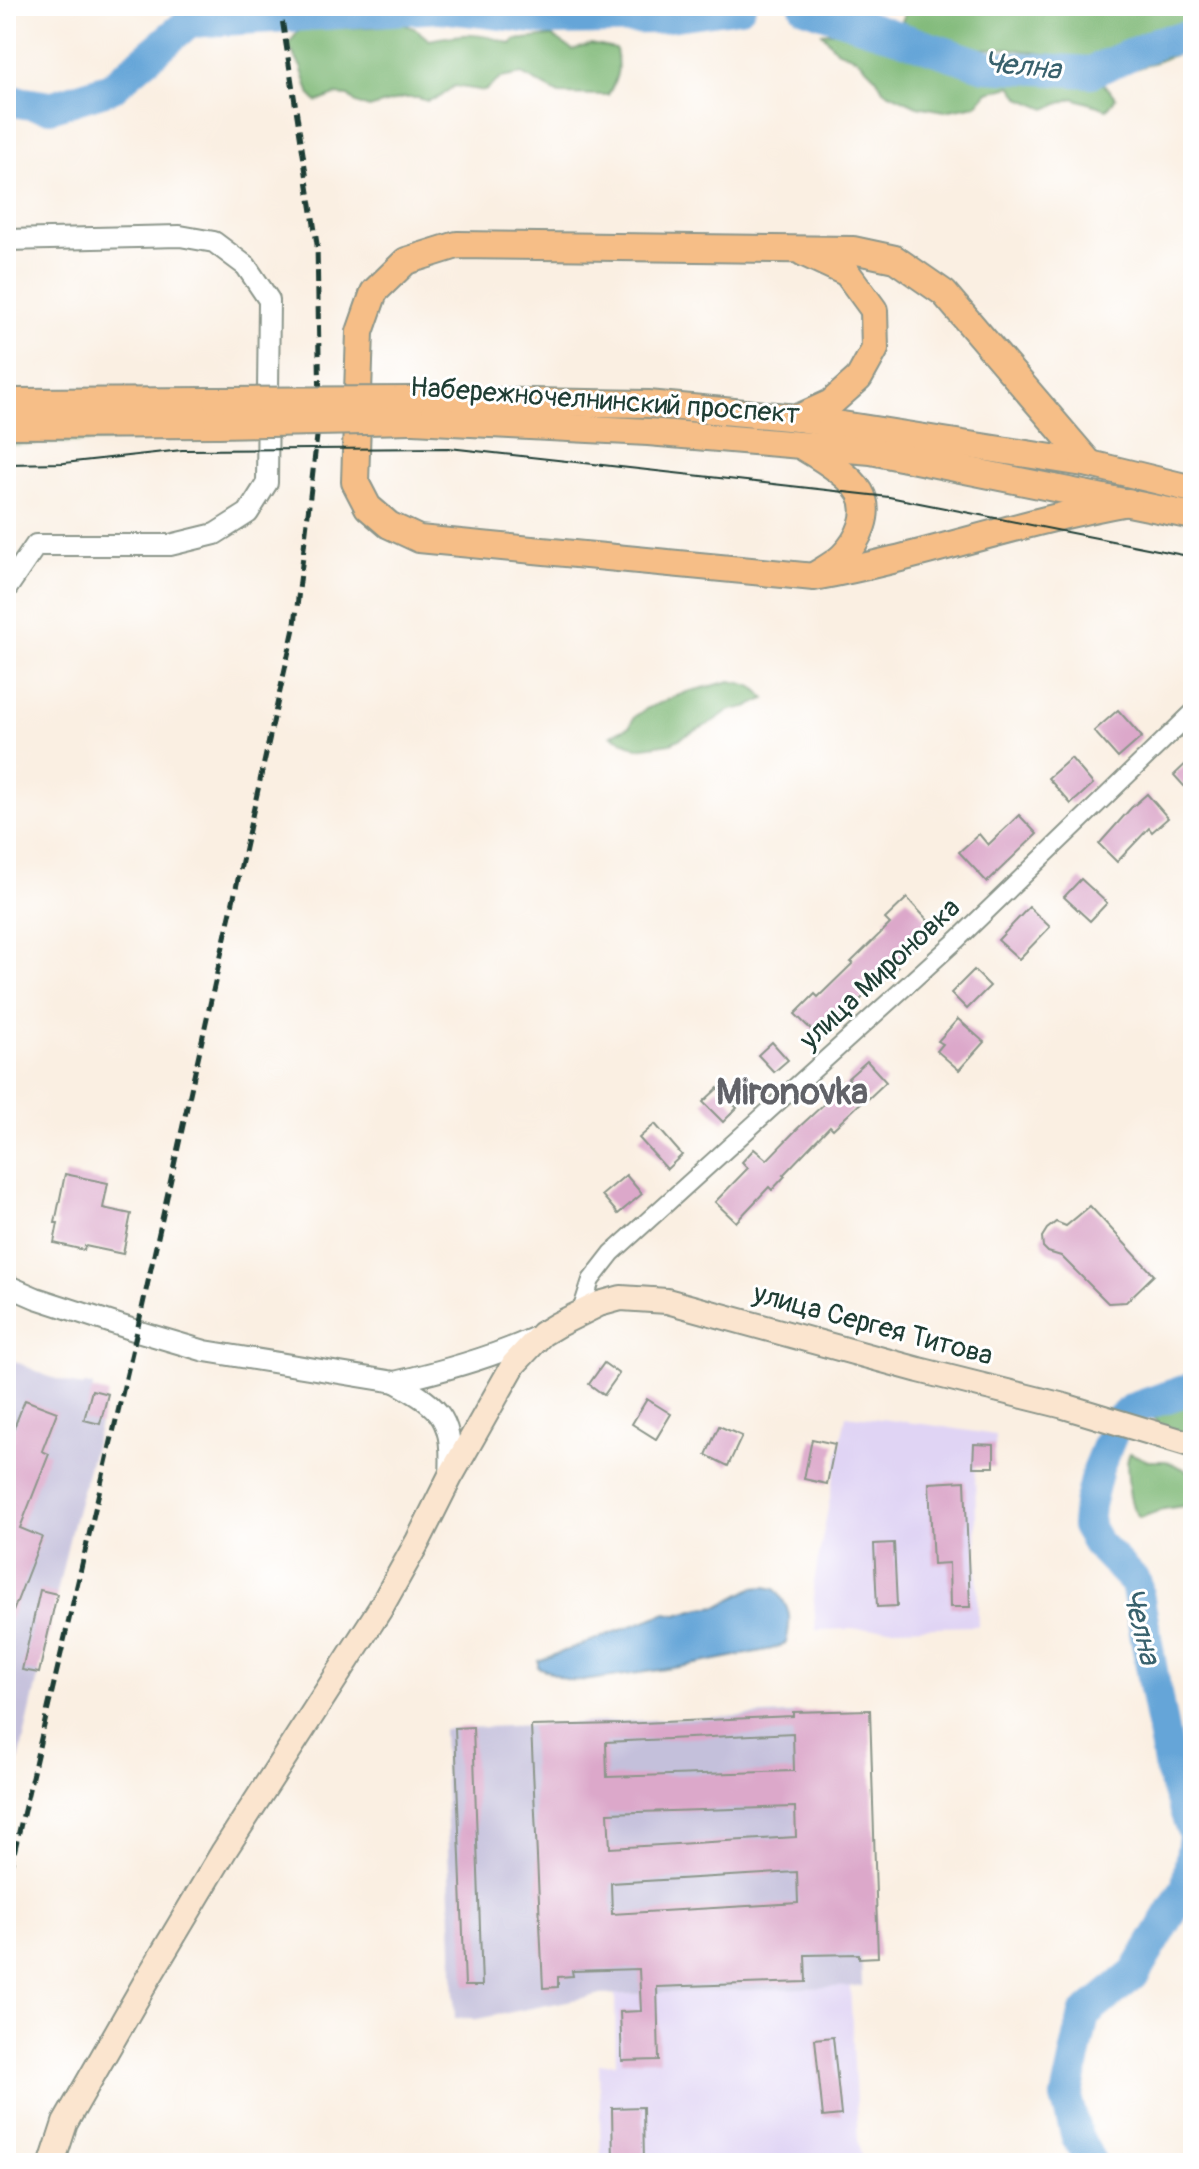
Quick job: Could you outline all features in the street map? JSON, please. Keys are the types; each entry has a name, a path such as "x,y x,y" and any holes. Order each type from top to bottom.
{"main road":[{"path":"1090,464 944,293 895,259 853,250 457,245 406,261 374,292 360,332 355,482 368,507 389,525 419,539 814,577 861,568 1078,511 1128,502"},
{"path":"797,250 847,273 874,310 875,349 859,378 831,403 798,418"},
{"name":"Набережночелнинский проспект","path":"6,402 217,412"},
{"name":"Набережночелнинский проспект","path":"6,425 217,412 648,404 798,418 1090,464 1193,489"},
{"name":"Набережночелнинский проспект","path":"412,410 871,451 1193,516"},
{"path":"802,445 836,467 860,492 865,517 857,537 843,556 814,577"},
{"name":"улица Сергея Титова","path":"52,2163 65,2123 147,1980 224,1851 380,1609 514,1364 542,1334 599,1304 621,1298 667,1301 1064,1406 1193,1445"}],"street":[{"path":"6,240 180,236 214,242 246,266 269,300 267,483 248,513 215,534 170,545 36,545 6,589"},
{"name":"улица Мироновка","path":"580,1314 591,1280 612,1253 958,939 1193,712"},
{"path":"6,1285 36,1298 205,1351 395,1382 437,1410 450,1436 450,1477"},
{"path":"395,1382 485,1358 542,1334"}],"shaded area":[{"path":"6,1357 47,1376 83,1387 84,1384 93,1386 93,1390 108,1394 71,1531 6,1818"},
{"path":"846,1415 995,1435 994,1467 975,1467 978,1626 816,1630 813,1587"},
{"path":"854,1711 862,1986 597,1995 472,2020 455,2019 443,1729"},
{"path":"850,1986 858,2142 863,2163 601,2163 599,2064 616,2063 615,1994"}],"green space":[{"path":"915,6 1193,6 1193,48 1139,68 1115,72 1072,58 1006,48 975,49 918,31 902,22 905,12"},
{"path":"401,23 416,29 429,40 470,35 511,44 515,40 552,36 573,50 591,44 616,49 616,77 608,95 559,94 522,74 501,78 485,91 454,86 440,97 427,101 403,98 369,108 348,96 335,95 317,102 310,95 301,67 288,45 300,29"},
{"path":"847,30 912,57 927,56 972,68 1010,74 1026,61 1044,63 1049,79 1100,80 1116,98 1107,109 1073,98 1046,109 1020,98 1011,86 988,92 976,105 945,111 917,106 883,90 876,77 857,58 836,50 822,33"},
{"path":"216,431 119,440 6,445 6,436"},
{"path":"731,681 754,688 765,699 728,711 671,743 637,748 611,735 630,726 634,717 648,708 687,692"},
{"path":"1193,1402 1193,1433 1161,1431 1153,1417"},
{"path":"1130,1453 1148,1461 1166,1461 1193,1473 1193,1506 1164,1509 1139,1518 1130,1495 1127,1466"}],"water":[{"path":"752,1588 775,1589 789,1614 786,1643 772,1649 583,1681 568,1680 538,1667 538,1661 666,1613 677,1615 719,1606"}],"building":[{"path":"1118,710 1142,737 1118,758 1094,731"},
{"path":"1193,757 1193,796 1174,775"},
{"path":"1071,758 1093,784 1071,804 1048,778"},
{"path":"1147,794 1168,818 1152,832 1149,828 1117,862 1099,844"},
{"path":"1019,815 1037,834 987,882 959,852 979,834 988,845"},
{"path":"1081,879 1107,903 1090,921 1064,897"},
{"path":"907,898 934,927 895,964 898,967 876,988 874,986 821,1039 795,1014 815,994 818,997 853,963 890,924 885,919"},
{"path":"1029,907 1050,927 1019,959 998,940"},
{"path":"974,970 990,986 967,1009 951,993"},
{"path":"958,1019 984,1042 959,1070 937,1051 943,1044 938,1041"},
{"path":"772,1042 788,1060 774,1072 758,1055"},
{"path":"867,1061 886,1082 833,1129 830,1126 772,1190 769,1187 736,1222 715,1202 748,1168 742,1162 754,1149 767,1160"},
{"path":"718,1088 737,1108 723,1122 703,1102"},
{"path":"655,1124 682,1155 667,1169 639,1138"},
{"path":"65,1174 108,1183 103,1208 131,1214 123,1254 54,1243"},
{"path":"626,1175 642,1194 618,1214 602,1195"},
{"path":"1090,1206 1154,1275 1126,1302 1108,1303 1061,1256 1043,1247 1042,1237 1047,1229 1056,1222 1066,1226"},
{"path":"604,1363 619,1374 604,1395 589,1384"},
{"path":"92,1390 108,1394 100,1424 84,1420"},
{"path":"647,1399 671,1414 656,1439 632,1424"},
{"path":"25,1400 57,1412 42,1451 49,1454 20,1528 42,1537 7,1627 6,1448"},
{"path":"719,1426 742,1436 728,1466 706,1455"},
{"path":"812,1439 835,1444 827,1484 804,1479"},
{"path":"974,1444 994,1445 994,1467 973,1467"},
{"path":"965,1481 970,1607 950,1607 949,1563 933,1564 929,1483"},
{"path":"894,1543 897,1606 877,1607 874,1544"},
{"path":"40,1590 57,1594 39,1673 22,1670"},
{"path":"870,1710 878,1957 859,1958 859,1954 805,1955 806,1982 657,1987 659,2060 622,2061 620,2012 641,2011 639,1969 572,1971 573,1976 558,1977 558,1987 543,1988 531,1726 793,1716 793,1712","holes":["793,1733 794,1771 607,1777 606,1742","795,1807 796,1837 610,1848 608,1813","797,1872 798,1903 612,1914 611,1883"]},
{"path":"473,1727 482,1986 465,1986 455,1728"},
{"path":"833,2037 841,2115 823,2117 815,2039"},
{"path":"643,2107 644,2163 613,2163 612,2108"}],"waterway":[{"name":"Челна","path":"6,100 50,107 111,88 189,22 441,7 551,20 655,18 740,6"},
{"name":"Челна","path":"805,6 985,66 1091,72 1159,42 1193,36"},
{"name":"Челна","path":"1193,1388 1132,1409 1117,1422 1098,1468 1087,1526 1097,1543 1136,1583 1170,1770 1193,1832"},
{"name":"Челна","path":"1091,2163 1077,2137 1066,2098 1084,2015 1135,1973 1187,1886 1193,1843"}],"tram line":[{"path":"6,464 64,463 182,450 449,448 889,497 1193,557"}],"railway":[{"path":"6,1887 137,1331 295,624 320,411 317,244 280,6"}],"district":[{"name":"Mironovka","path":"792,1092"}]}
